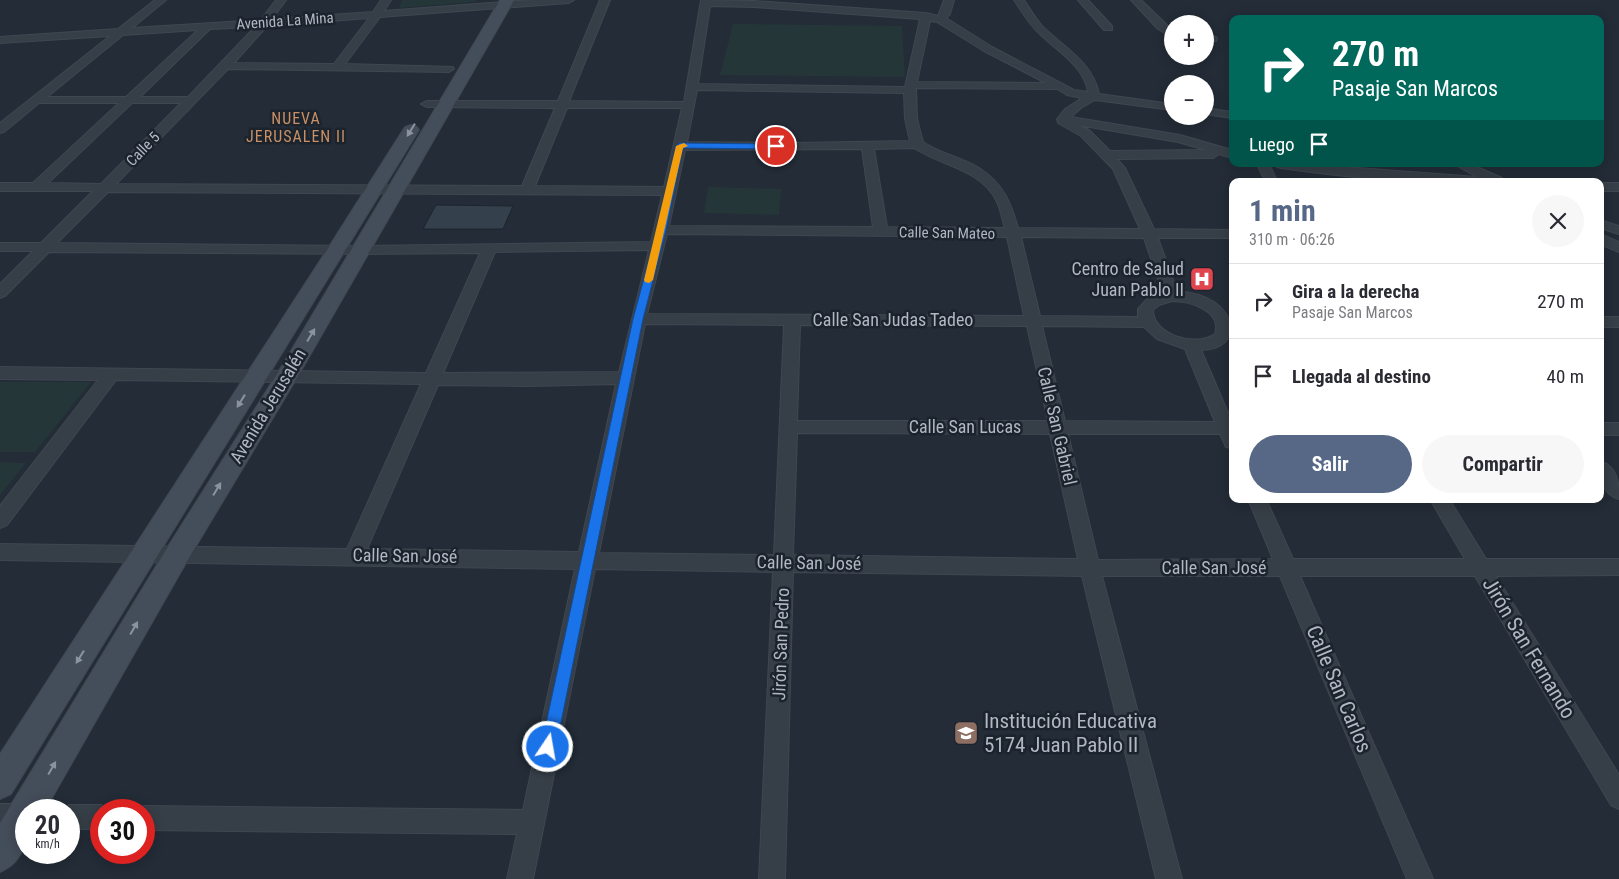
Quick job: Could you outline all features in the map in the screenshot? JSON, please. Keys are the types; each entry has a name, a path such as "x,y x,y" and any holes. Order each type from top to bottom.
{"street":[{"path":"0,129 161,0"},
{"name":"Calle 5","path":"0,292 46,248 189,100 225,66 264,23 281,0"},
{"path":"337,67 377,15 386,0"},
{"name":"Avenida La Mina","path":"0,40 377,15 498,3 569,0"},
{"path":"527,191 605,0"},
{"path":"940,19 945,14 949,0"},
{"path":"1019,0 1039,28 1072,55 1094,89 1094,96"},
{"path":"1083,0 1108,28"},
{"path":"1136,0 1164,28"},
{"path":"520,879 638,319 659,238 693,87 705,2 926,16 940,19 988,49 1079,95 1164,106"},
{"name":"Avenida Jerusalén","path":"436,104 449,69 498,3"},
{"name":"Avenida Jerusalén","path":"0,783 257,375 338,250 383,190 498,3"},
{"path":"680,146 917,144 912,119 911,88 926,16"},
{"path":"37,187 207,27"},
{"path":"225,66 449,69"},
{"path":"693,87 911,88 1059,86"},
{"path":"1063,119 1080,102 1094,96"},
{"path":"38,100 189,100"},
{"path":"436,104 689,105"},
{"path":"1214,112 1229,115"},
{"path":"1063,119 1180,139 1229,153"},
{"path":"1063,119 1069,126 1085,133 1107,155 1125,178 1149,233 1170,296"},
{"name":"Calle San Gabriel","path":"917,144 930,154 974,170 988,182 1003,200 1014,233 1090,568 1169,879"},
{"path":"867,145 881,232"},
{"path":"1107,155 1229,154"},
{"path":"1301,167 1321,170 1366,169 1454,178"},
{"path":"1467,167 1490,178"},
{"path":"0,187 670,191"},
{"path":"1604,187 1619,187"},
{"name":"Avenida Jerusalén","path":"29,799 361,250 383,190"},
{"path":"1604,225 1619,230"},
{"name":"Calle San Mateo","path":"0,247 338,250 489,249 659,238 881,232 1229,234"},
{"path":"354,556 489,249"},
{"path":"1170,296 1186,297 1201,302 1228,319 1222,335 1215,341 1204,345 1191,345 1164,338 1147,322 1145,312 1148,304 1158,298 1170,296"},
{"name":"Calle San Judas Tadeo","path":"638,319 1147,322"},
{"name":"Jirón San Pedro","path":"772,879 792,320"},
{"path":"1604,322 1619,322"},
{"path":"1191,345 1229,431"},
{"path":"0,373 432,377 528,380 626,378"},
{"path":"0,520 112,374"},
{"name":"Calle San Lucas","path":"788,427 1058,428 1229,433"},
{"path":"1604,428 1619,429"},
{"path":"1604,473 1619,492"},
{"name":"Calle San Carlos","path":"1259,503 1420,879"},
{"name":"Jirón San Fernando","path":"1441,503 1619,797"},
{"name":"Calle San José","path":"0,552 588,559 1090,568 1619,567"},
{"path":"155,818 532,822"},
{"name":"Avenida Jerusalén","path":"0,855 15,824"}],"shaded area":[{"path":"402,0 476,0 475,2 399,8"},
{"path":"733,24 902,26 905,77 720,75"},
{"path":"708,187 781,189 779,215 704,213"},
{"path":"0,382 91,382 35,452 0,452"},
{"path":"0,462 26,463 0,495"}],"building":[{"path":"436,205 513,206 503,229 423,229"}],"slow traffic":[{"path":"649,280 680,146 684,146"}],"place":[{"name":"Centro de Salud Juan Pablo II","path":"1202,279"},
{"name":"Institución Educativa 5174 Juan Pablo II","path":"966,733"}],"district":[{"name":"NUEVA JERUSALEN II","path":"296,127"}],"route":[{"path":"548,747 638,319 662,230 680,146 776,146"}]}
